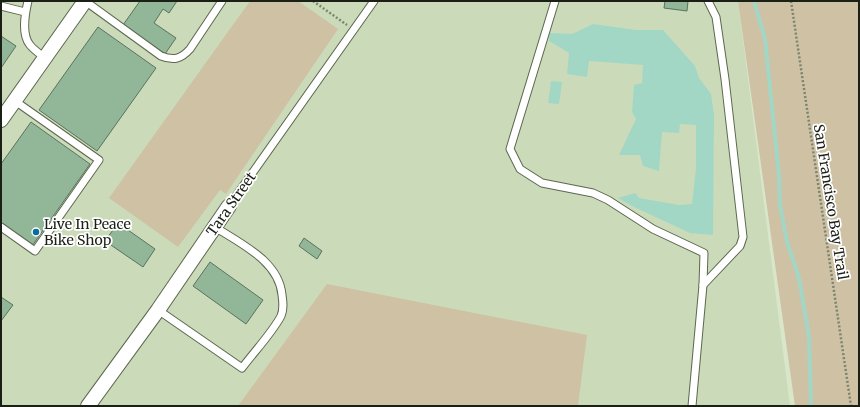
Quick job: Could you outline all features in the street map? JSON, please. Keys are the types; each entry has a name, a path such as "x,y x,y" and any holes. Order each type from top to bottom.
{"street":[{"path":"1,120 85,1"},
{"name":"Tara Street","path":"88,406 158,310 229,206"}],"lane":[{"path":"28,1 25,12 25,32 30,46 45,58"},
{"path":"85,1 161,56 173,60 184,56 190,49 222,1"},
{"name":"Tara Street","path":"229,206 374,1"},
{"path":"555,1 510,149 520,169 542,183 593,193 608,200 653,229 704,253 703,285 692,406"},
{"path":"703,285 740,246 743,237 723,64 716,17 708,1"},
{"path":"1,6 25,12"},
{"path":"1,227 35,251 99,160 15,101"},
{"path":"158,310 242,368 278,320 283,305 282,289 277,276 266,262 215,227"}],"path":[{"path":"313,1 353,30"},
{"name":"San Francisco Bay Trail","path":"791,1 851,406"}],"shaded area":[{"path":"1,1 738,1 790,406 1,406"},
{"path":"250,1 298,1 338,29 226,194 220,190 178,247 109,198"},
{"path":"738,1 859,1 859,406 795,406"},
{"path":"327,284 587,335 578,406 238,406"}],"water":[{"path":"593,24 636,30 663,30 695,66 699,78 711,94 714,115 713,235 690,233 618,198 635,193 639,198 679,205 692,204 696,168 696,125 680,124 679,133 662,132 659,171 643,166 640,155 619,155 636,119 632,112 634,85 642,83 643,65 589,61 587,77 567,74 569,53 549,41 549,33 572,34"},
{"path":"551,81 562,82 559,104 548,103"}],"building":[{"path":"140,1 177,1 169,13 163,9 154,23 176,38 165,54 123,25"},
{"path":"665,1 688,1 687,11 664,8"},
{"path":"98,27 156,68 97,151 39,110"},
{"path":"1,36 16,46 1,68"},
{"path":"31,122 90,164 32,246 1,224 1,164"},
{"path":"118,223 155,249 143,267 105,241"},
{"path":"304,238 322,251 317,259 299,246"},
{"path":"210,262 263,300 246,324 193,286"},
{"path":"1,297 13,305 1,321"}],"waterway":[{"path":"754,1 765,39 779,175 780,205 787,242 799,278 809,337 811,406"}],"place":[{"name":"Live In Peace Bike Shop","path":"36,232"}]}
